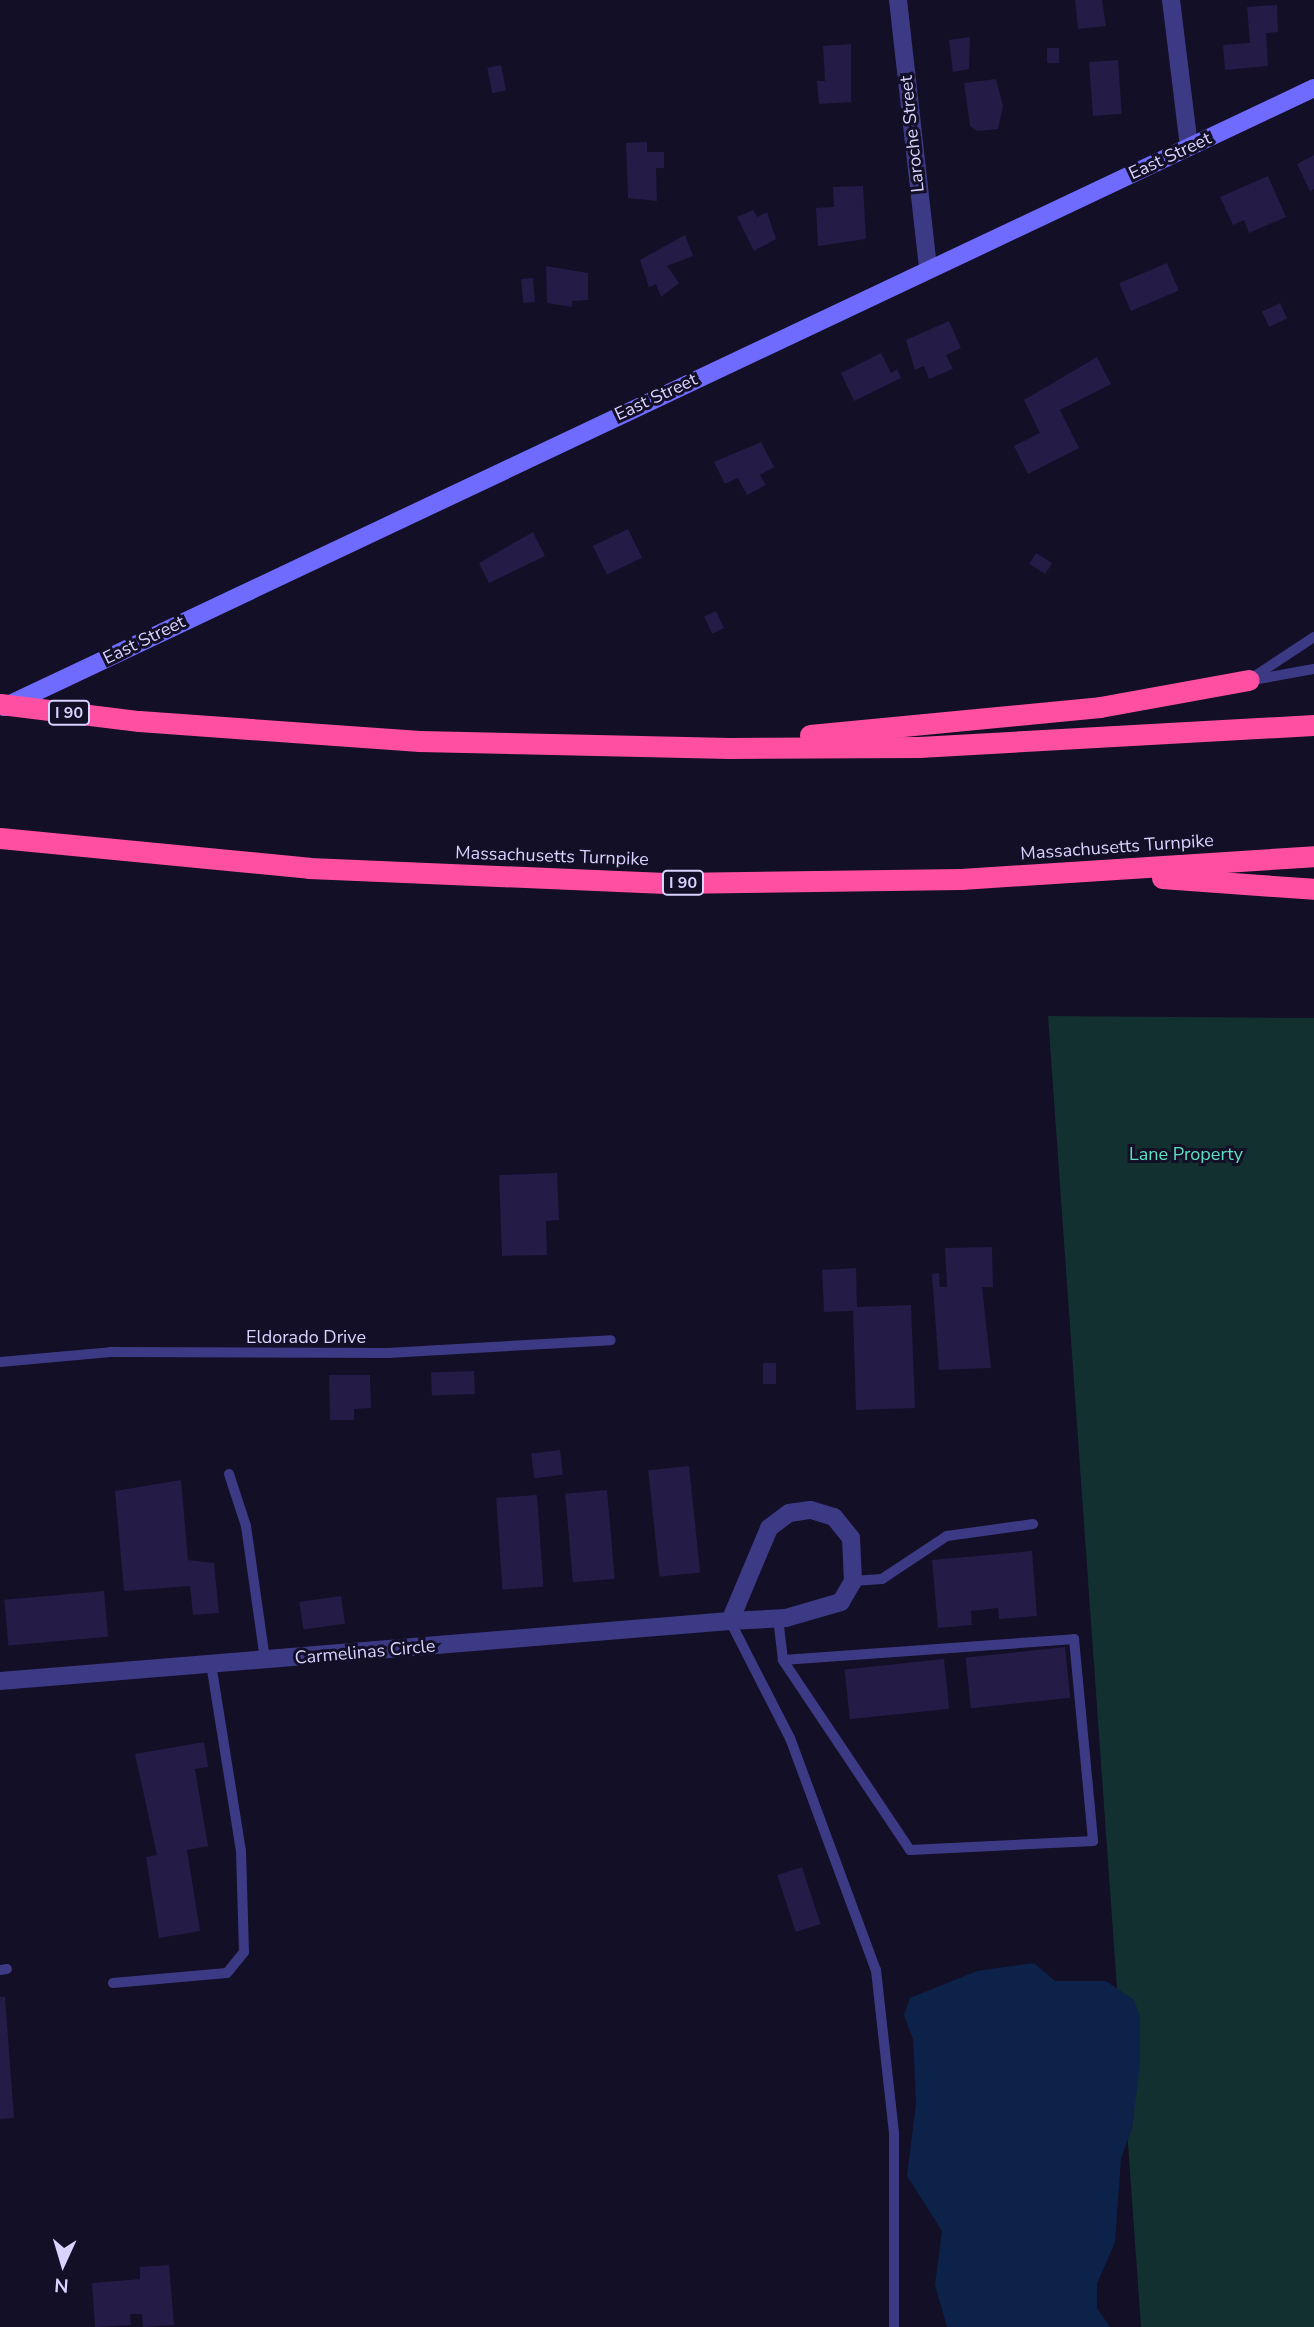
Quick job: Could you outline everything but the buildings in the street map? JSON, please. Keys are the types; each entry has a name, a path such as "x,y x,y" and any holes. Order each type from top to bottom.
{"highway":[{"path":"674,747 1100,708 1249,680"},
{"name":"I 90","path":"0,706 139,721 419,741 674,747 919,747 1314,725"},
{"name":"Massachusetts Turnpike","path":"0,838 309,868 542,879 868,881 1076,873 1314,856"},
{"path":"1076,873 1314,889"}],"main road":[{"name":"East Street","path":"0,706 1314,88"}],"street":[{"name":"Laroche Street","path":"898,0 928,268"},
{"path":"1171,0 1189,146"},
{"path":"730,1621 756,1549 769,1528 789,1513 834,1517 851,1538 853,1581"},
{"name":"Carmelinas Circle","path":"0,1681 778,1618 841,1602 853,1581"}],"lane":[{"path":"1249,680 1314,637"},
{"path":"1249,680 1314,669"},
{"name":"Eldorado Drive","path":"0,1362 111,1352 387,1353 611,1340"},
{"path":"229,1474 246,1526 265,1660"},
{"path":"853,1581 883,1579 947,1536 1033,1524"},
{"path":"778,1618 783,1660 910,1850 1093,1841 1074,1639 783,1660"},
{"path":"730,1621 790,1738 876,1970 894,2134 894,2327"},
{"path":"114,1983 227,1973 244,1952 241,1851 211,1664"}],"green space":[{"name":"Lane Property","path":"1048,1016 1314,1018 1314,2327 1141,2327"}],"water":[{"path":"1034,1963 1055,1981 1106,1981 1134,2000 1140,2016 1140,2065 1132,2129 1121,2158 1115,2242 1097,2284 1097,2308 1110,2327 947,2327 935,2285 942,2231 907,2176 916,2103 913,2039 904,2015 910,1998 977,1971"}]}
